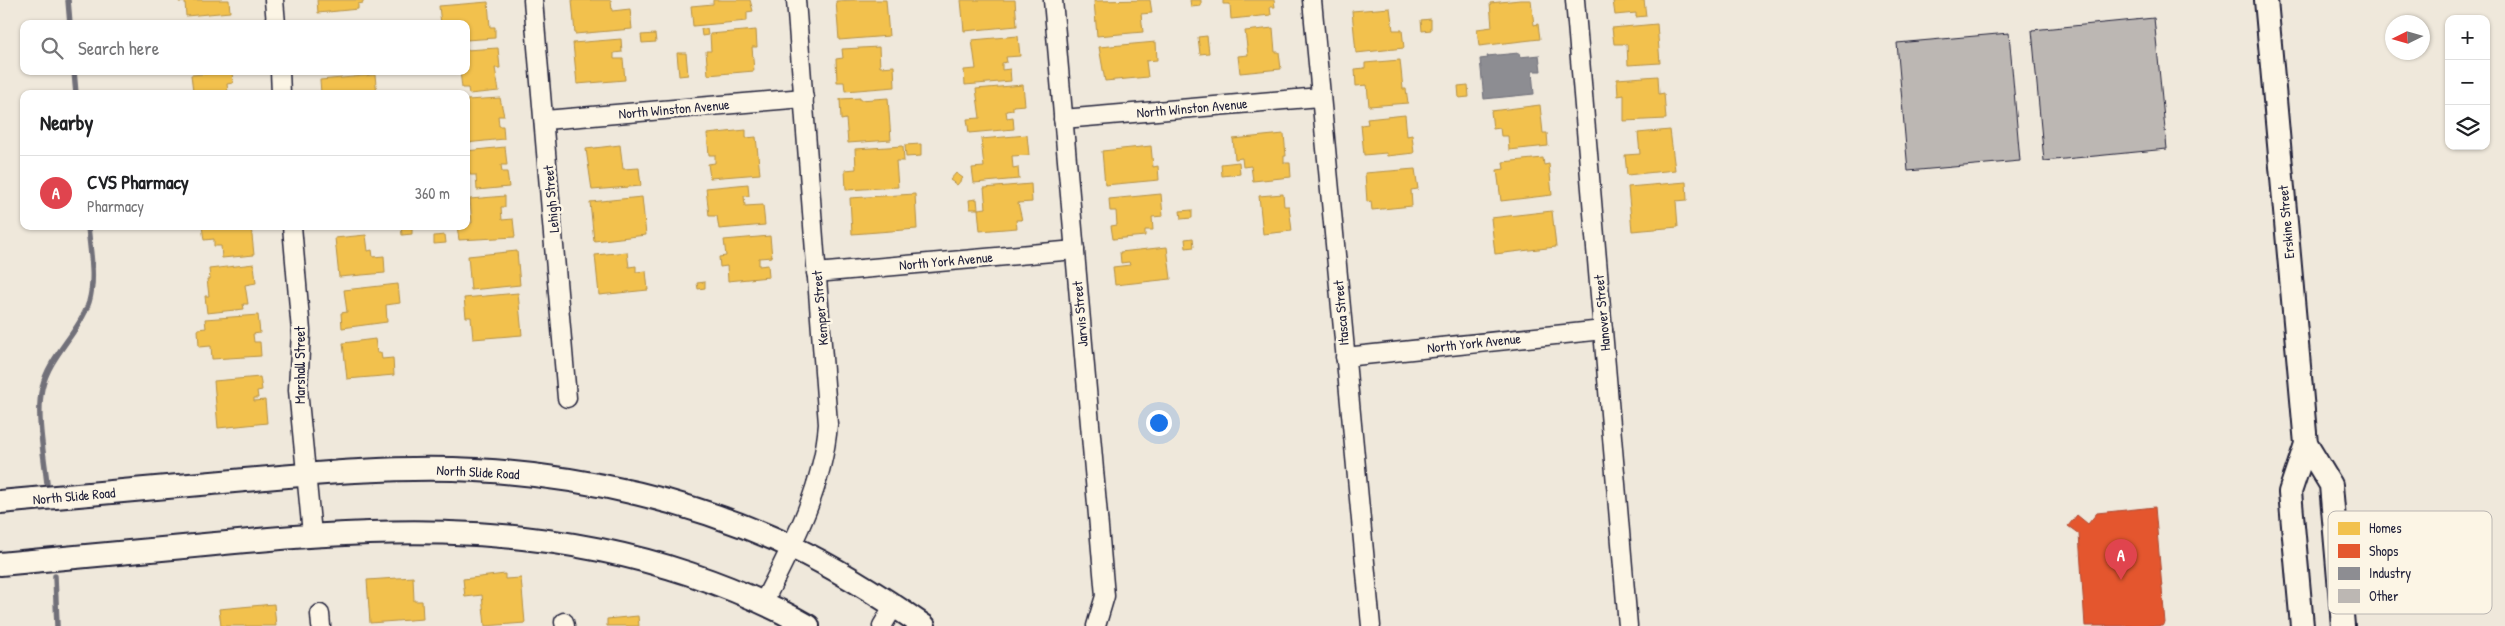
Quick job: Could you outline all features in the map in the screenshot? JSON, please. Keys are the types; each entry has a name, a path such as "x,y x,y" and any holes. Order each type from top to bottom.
{"main road":[{"name":"Erskine Street","path":"2266,0 2306,444 2290,492 2302,626"},
{"name":"Erskine Street","path":"2306,444 2331,485 2333,511"},
{"name":"North Slide Road","path":"0,502 306,474 441,469 545,477 612,488 678,505 743,526 833,568 924,626"},
{"path":"0,564 312,534 462,532 564,542 661,565 713,582 763,603 808,626"}],"street":[{"path":"274,0 276,20"},
{"name":"Lehigh Street","path":"533,0 545,120 567,398"},
{"name":"Kemper Street","path":"763,603 791,547 816,488 827,442 828,400 816,273 796,0"},
{"name":"Jarvis Street","path":"1053,0 1105,596 1096,626"},
{"name":"Itasca Street","path":"1312,0 1371,626"},
{"name":"Hanover Street","path":"1575,0 1628,626"},
{"path":"280,75 281,90"},
{"name":"North Winston Avenue","path":"1064,119 1320,97"},
{"name":"North Winston Avenue","path":"545,120 804,98"},
{"name":"Marshall Street","path":"292,230 301,331 298,390 312,534"},
{"name":"North York Avenue","path":"816,273 1075,250"},
{"name":"North York Avenue","path":"1345,357 1603,330"},
{"path":"882,626 894,606"}],"building: Homes":[{"path":"179,0 229,0 230,12 186,16 185,2 179,2"},
{"path":"317,0 363,0 363,3 358,4 358,9 318,13"},
{"path":"572,0 611,0 612,11 630,9 632,29 575,34"},
{"path":"713,0 750,0 753,11 747,12 747,21 693,26 691,6 713,4"},
{"path":"886,0 889,36 839,40 836,1"},
{"path":"961,0 1015,0 1017,26 964,31"},
{"path":"1150,0 1152,13 1141,14 1143,32 1097,36 1094,1"},
{"path":"1190,0 1201,0 1201,6 1191,7"},
{"path":"1223,0 1274,0 1275,7 1270,7 1271,15 1231,19 1230,4 1223,4"},
{"path":"1531,0 1534,25 1538,24 1540,39 1479,46 1477,29 1492,27 1490,3"},
{"path":"1644,0 1646,16 1636,17 1636,13 1615,15 1613,1"},
{"path":"488,2 490,27 495,27 495,38 470,40 470,20 441,20 439,6"},
{"path":"1390,8 1393,30 1402,30 1404,48 1356,53 1352,11"},
{"path":"1431,19 1431,30 1422,31 1421,20"},
{"path":"1657,24 1660,63 1628,65 1627,44 1614,44 1612,28"},
{"path":"1273,28 1275,52 1279,52 1281,69 1240,73 1238,56 1248,55 1245,31"},
{"path":"701,29 707,29 708,35 702,36"},
{"path":"756,30 757,47 752,47 754,71 708,75 706,51 711,51 710,34"},
{"path":"655,34 656,42 642,43 641,35"},
{"path":"1018,36 1020,56 1006,57 1007,62 1002,63 1002,70 1010,69 1011,81 965,85 964,70 976,69 972,40"},
{"path":"1207,36 1209,53 1200,54 1198,37"},
{"path":"621,39 622,52 614,53 614,59 623,59 625,80 577,84 573,43"},
{"path":"1156,42 1157,60 1146,61 1148,77 1105,81 1099,47"},
{"path":"879,47 880,67 894,66 895,87 845,91 844,82 837,82 836,59 843,58 842,49"},
{"path":"498,48 500,68 495,68 499,91 470,94 468,88 462,88 460,75 470,75 470,50"},
{"path":"677,53 686,53 688,75 679,76"},
{"path":"1400,60 1403,89 1406,89 1408,103 1369,106 1367,85 1356,86 1355,69 1365,68 1365,63"},
{"path":"191,75 232,75 233,83 227,84 228,90 193,90"},
{"path":"375,75 377,90 321,90 320,80"},
{"path":"1658,76 1659,94 1664,93 1666,119 1624,121 1624,95 1618,96 1617,79"},
{"path":"1023,85 1025,105 1013,106 1013,110 1006,111 1007,118 1013,117 1014,129 969,133 967,119 980,118 976,89"},
{"path":"1468,85 1469,97 1459,98 1458,86"},
{"path":"500,98 504,116 498,116 499,126 503,126 504,139 470,143 470,100"},
{"path":"860,98 860,100 888,98 891,140 848,143 846,119 841,120 840,99"},
{"path":"1540,105 1543,133 1547,133 1548,146 1509,150 1508,136 1501,136 1500,128 1493,129 1491,111"},
{"path":"1405,115 1407,136 1412,135 1414,153 1387,156 1386,153 1364,155 1361,125 1368,124 1367,119"},
{"path":"746,130 746,138 756,137 760,174 710,178 708,164 715,163 715,155 709,155 707,134"},
{"path":"1670,130 1675,170 1627,175 1625,155 1640,154 1638,133"},
{"path":"1284,134 1286,156 1284,156 1284,163 1290,163 1291,177 1253,181 1251,166 1243,167 1242,158 1235,159 1233,139"},
{"path":"1027,135 1029,155 1012,156 1013,168 1018,167 1019,179 974,183 972,168 984,167 981,139"},
{"path":"921,144 921,156 906,157 905,145"},
{"path":"620,145 623,169 639,168 641,186 592,190 586,149"},
{"path":"903,146 904,161 896,161 898,187 846,190 845,170 856,169 855,149"},
{"path":"1151,146 1153,167 1158,166 1159,180 1105,185 1102,151"},
{"path":"505,147 507,165 501,165 502,172 507,172 509,187 477,190 476,175 470,175 470,151"},
{"path":"1543,158 1544,165 1549,164 1552,195 1501,201 1497,170 1504,169 1503,162"},
{"path":"1239,162 1240,174 1222,176 1221,164"},
{"path":"1415,169 1418,189 1411,190 1412,206 1372,210 1371,201 1367,202 1365,173"},
{"path":"956,173 963,178 957,185 950,180"},
{"path":"1686,182 1687,200 1676,201 1678,227 1632,231 1628,187"},
{"path":"748,184 749,196 744,196 745,206 763,205 765,225 719,229 717,216 709,216 706,188"},
{"path":"1031,184 1032,202 1018,203 1022,220 1016,220 1017,228 980,231 978,209 986,208 984,188"},
{"path":"915,194 917,229 852,234 850,198"},
{"path":"1161,194 1163,216 1152,217 1153,230 1145,230 1145,236 1113,239 1111,226 1117,225 1116,211 1110,211 1109,199"},
{"path":"1283,194 1284,206 1289,206 1292,231 1263,234 1259,196"},
{"path":"505,196 505,207 501,207 502,220 513,219 515,237 459,240 458,230 470,230 470,223 472,223 470,199"},
{"path":"642,197 646,235 594,241 590,202"},
{"path":"977,199 978,209 970,209 969,200"},
{"path":"1192,210 1192,218 1181,219 1180,211"},
{"path":"1552,211 1556,247 1495,254 1491,218"},
{"path":"203,230 251,230 254,255 222,258 221,246 214,246 214,239 204,240"},
{"path":"401,230 412,230 412,234 402,235"},
{"path":"366,235 368,251 372,250 373,257 384,256 385,273 339,277 335,238"},
{"path":"445,235 446,243 434,244 434,236"},
{"path":"770,236 772,257 759,258 759,266 768,265 769,277 728,281 727,266 720,267 719,257 726,256 724,240"},
{"path":"1193,238 1194,247 1186,248 1185,239"},
{"path":"1167,247 1171,279 1115,285 1113,267 1130,265 1129,262 1121,263 1120,252"},
{"path":"517,251 520,285 471,290 468,256"},
{"path":"627,252 629,267 636,266 636,272 646,271 648,290 599,295 595,255"},
{"path":"254,264 256,283 245,285 248,304 243,304 244,309 207,313 205,296 209,296 207,279 210,279 209,269"},
{"path":"705,282 705,288 698,289 697,283"},
{"path":"398,284 400,303 386,305 387,322 342,328 341,313 347,312 344,290"},
{"path":"518,293 522,335 473,339 471,317 466,317 464,298"},
{"path":"258,315 260,333 253,334 254,342 260,342 261,356 212,359 211,346 199,347 198,329 206,328 205,319"},
{"path":"375,339 377,353 381,353 382,359 393,358 394,375 347,379 343,343"},
{"path":"260,377 262,390 257,391 258,398 254,398 254,401 265,400 267,423 218,428 214,381"},
{"path":"505,574 505,579 521,578 525,623 485,626 482,595 465,597 463,579"},
{"path":"413,577 414,601 422,601 423,619 370,623 367,580"},
{"path":"274,604 276,626 221,626 219,609"},
{"path":"638,616 639,626 607,626 607,619"}],"building: Shops":[{"path":"2155,507 2165,623 2163,626 2085,626 2079,534 2068,526 2077,515 2088,524 2097,513"}],"building: Industry":[{"path":"1519,53 1520,57 1539,55 1541,71 1532,71 1534,94 1484,99 1480,59 1488,58 1487,56"}],"building: Other":[{"path":"2154,18 2167,149 2044,161 2032,30"},
{"path":"2009,33 2020,161 1908,171 1897,43"}],"waterway":[{"path":"68,0 70,20"},
{"path":"74,75 76,90"},
{"path":"47,483 40,423 40,399 51,365 78,324 89,302 92,274 88,230"},
{"path":"55,576 57,626"}],"place":[{"name":"CVS Pharmacy","path":"2121,580"}]}
